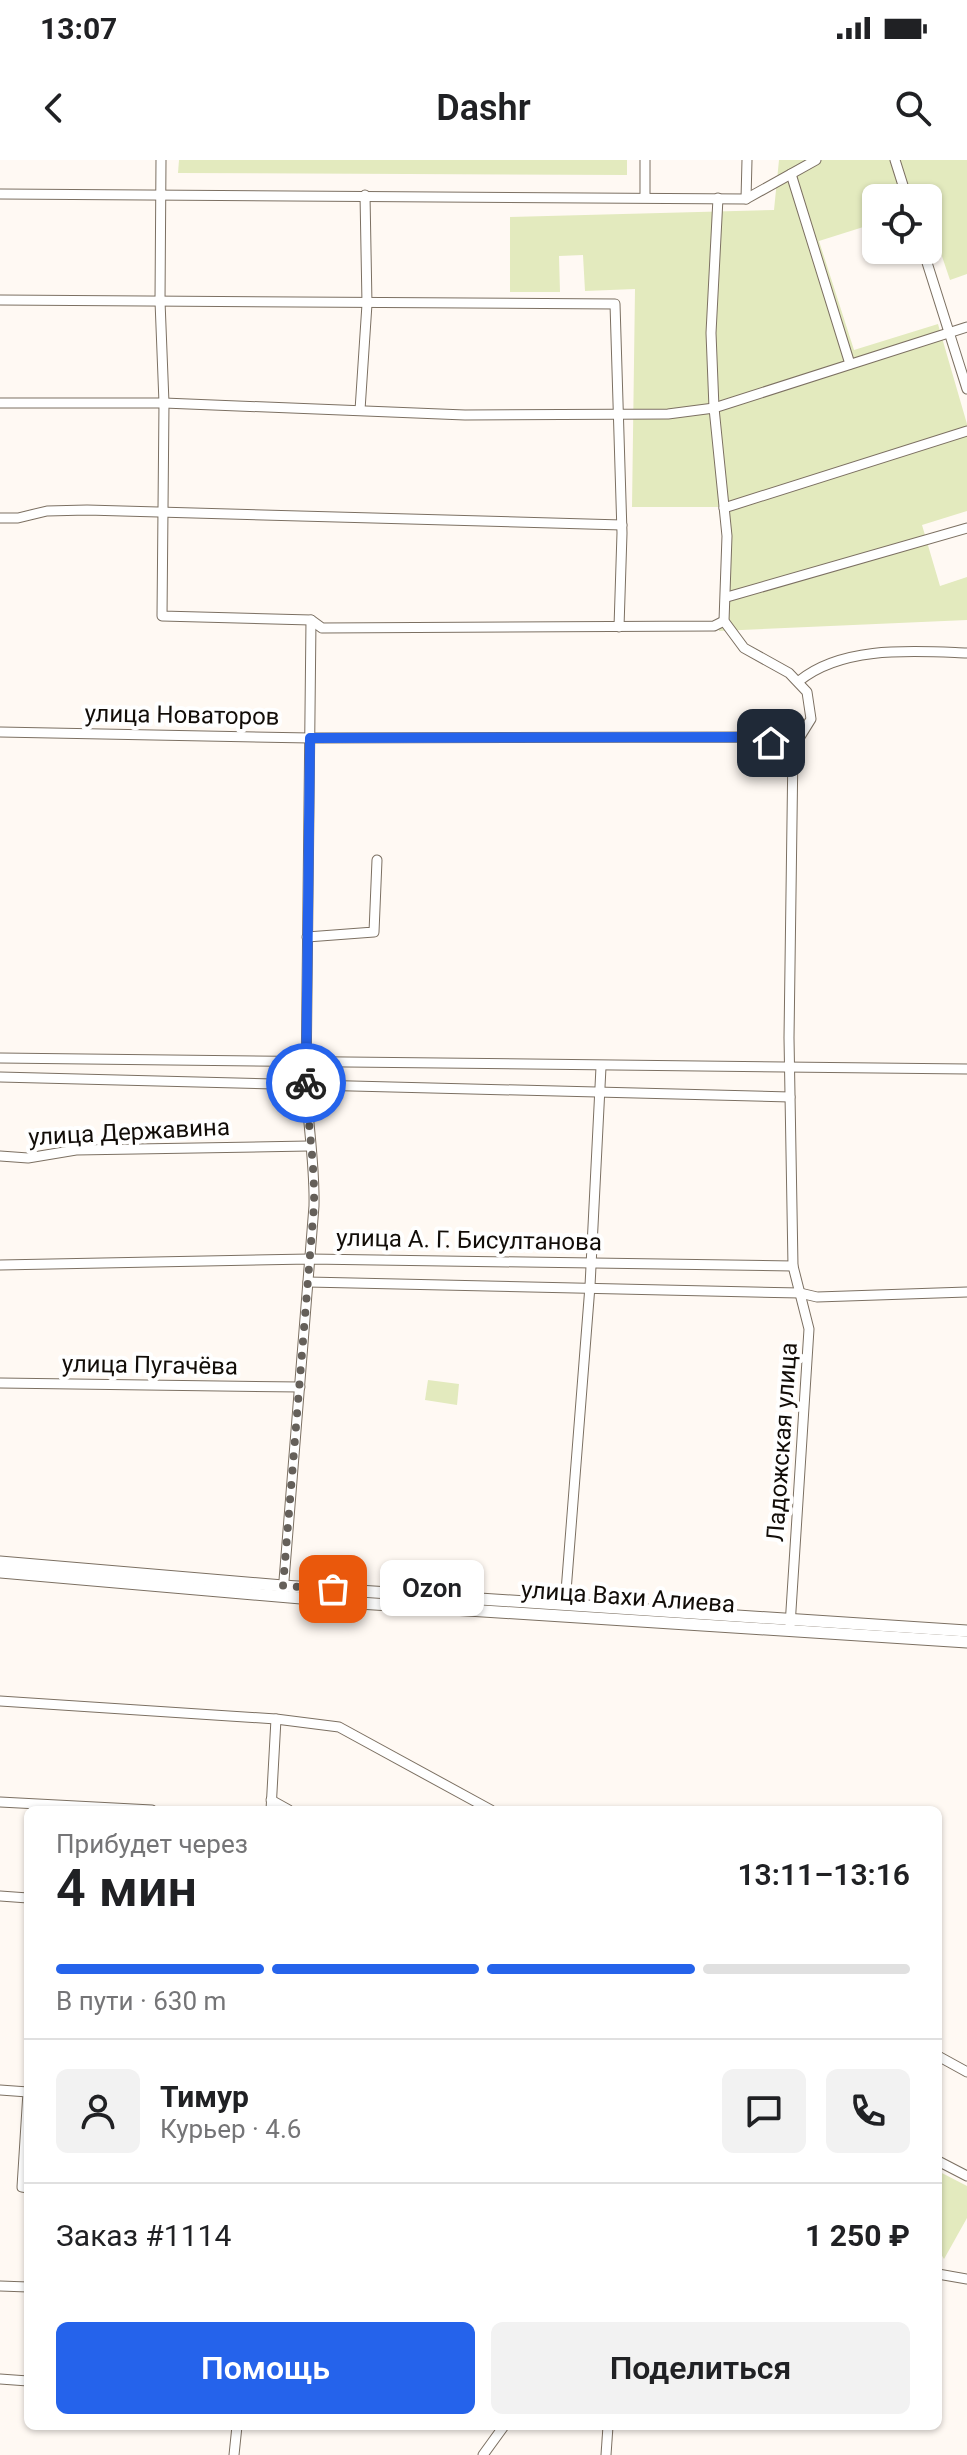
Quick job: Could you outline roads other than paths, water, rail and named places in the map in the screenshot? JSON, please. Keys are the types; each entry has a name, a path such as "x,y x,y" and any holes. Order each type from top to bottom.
{"main road":[{"name":"улица Вахи Алиева","path":"0,1562 283,1591 565,1604 967,1642"},
{"name":"улица Вахи Алиева","path":"0,1572 790,1624 967,1631"}],"street":[{"path":"161,160 160,301 164,403 162,616 311,620 322,628 714,626 724,621"},
{"path":"645,160 645,197"},
{"path":"746,199 747,160"},
{"path":"0,194 746,199 816,160"},
{"path":"895,160 903,184"},
{"path":"791,174 850,364"},
{"path":"360,410 367,304 365,195"},
{"path":"718,198 711,333 714,408 724,508 727,597 724,621 744,648 799,681 811,705 811,719 793,748"},
{"path":"928,264 967,389"},
{"path":"0,300 615,304 622,525 619,627"},
{"path":"0,403 164,403 465,415 668,414 714,408 967,327"},
{"path":"724,508 967,431"},
{"path":"0,518 18,518 47,511 622,525"},
{"path":"727,597 967,528"},
{"path":"283,1591 310,1259 314,1166 309,1146 306,1084 311,620"},
{"path":"799,681 817,669 889,650 967,653"},
{"name":"улица Новаторов","path":"0,732 310,738 750,737 793,748"},
{"name":"Ладожская улица","path":"790,1624 809,1329 793,1266 790,1068 793,748"},
{"path":"307,937 374,932 377,860"},
{"path":"0,1058 967,1069"},
{"path":"565,1604 590,1286 601,1067"},
{"path":"0,1077 790,1097"},
{"name":"улица Державина","path":"0,1156 28,1158 76,1150 309,1146"},
{"path":"0,1156 0,1165"},
{"name":"улица А. Г. Бисултанова","path":"0,1265 310,1259 793,1266"},
{"name":"улица А. Г. Бисултанова","path":"308,1282 590,1286 800,1293 826,1297 967,1292"},
{"name":"улица Пугачёва","path":"0,1383 300,1387"},
{"path":"0,1701 276,1719 339,1727 484,1806"},
{"path":"271,1805 276,1719"},
{"path":"0,1802 76,1806"},
{"path":"0,1896 24,1898"},
{"path":"942,2058 967,2072"},
{"path":"0,2090 24,2092"},
{"path":"24,2155 24,2187"},
{"path":"942,2163 967,2176"},
{"path":"942,2274 965,2273"},
{"path":"0,2286 24,2287"},
{"path":"0,2379 24,2381"},
{"path":"234,2455 237,2430"},
{"path":"483,2455 501,2430"},
{"path":"606,2455 608,2430"}],"place":[{"name":"Ozon","path":"333,1589"}]}
